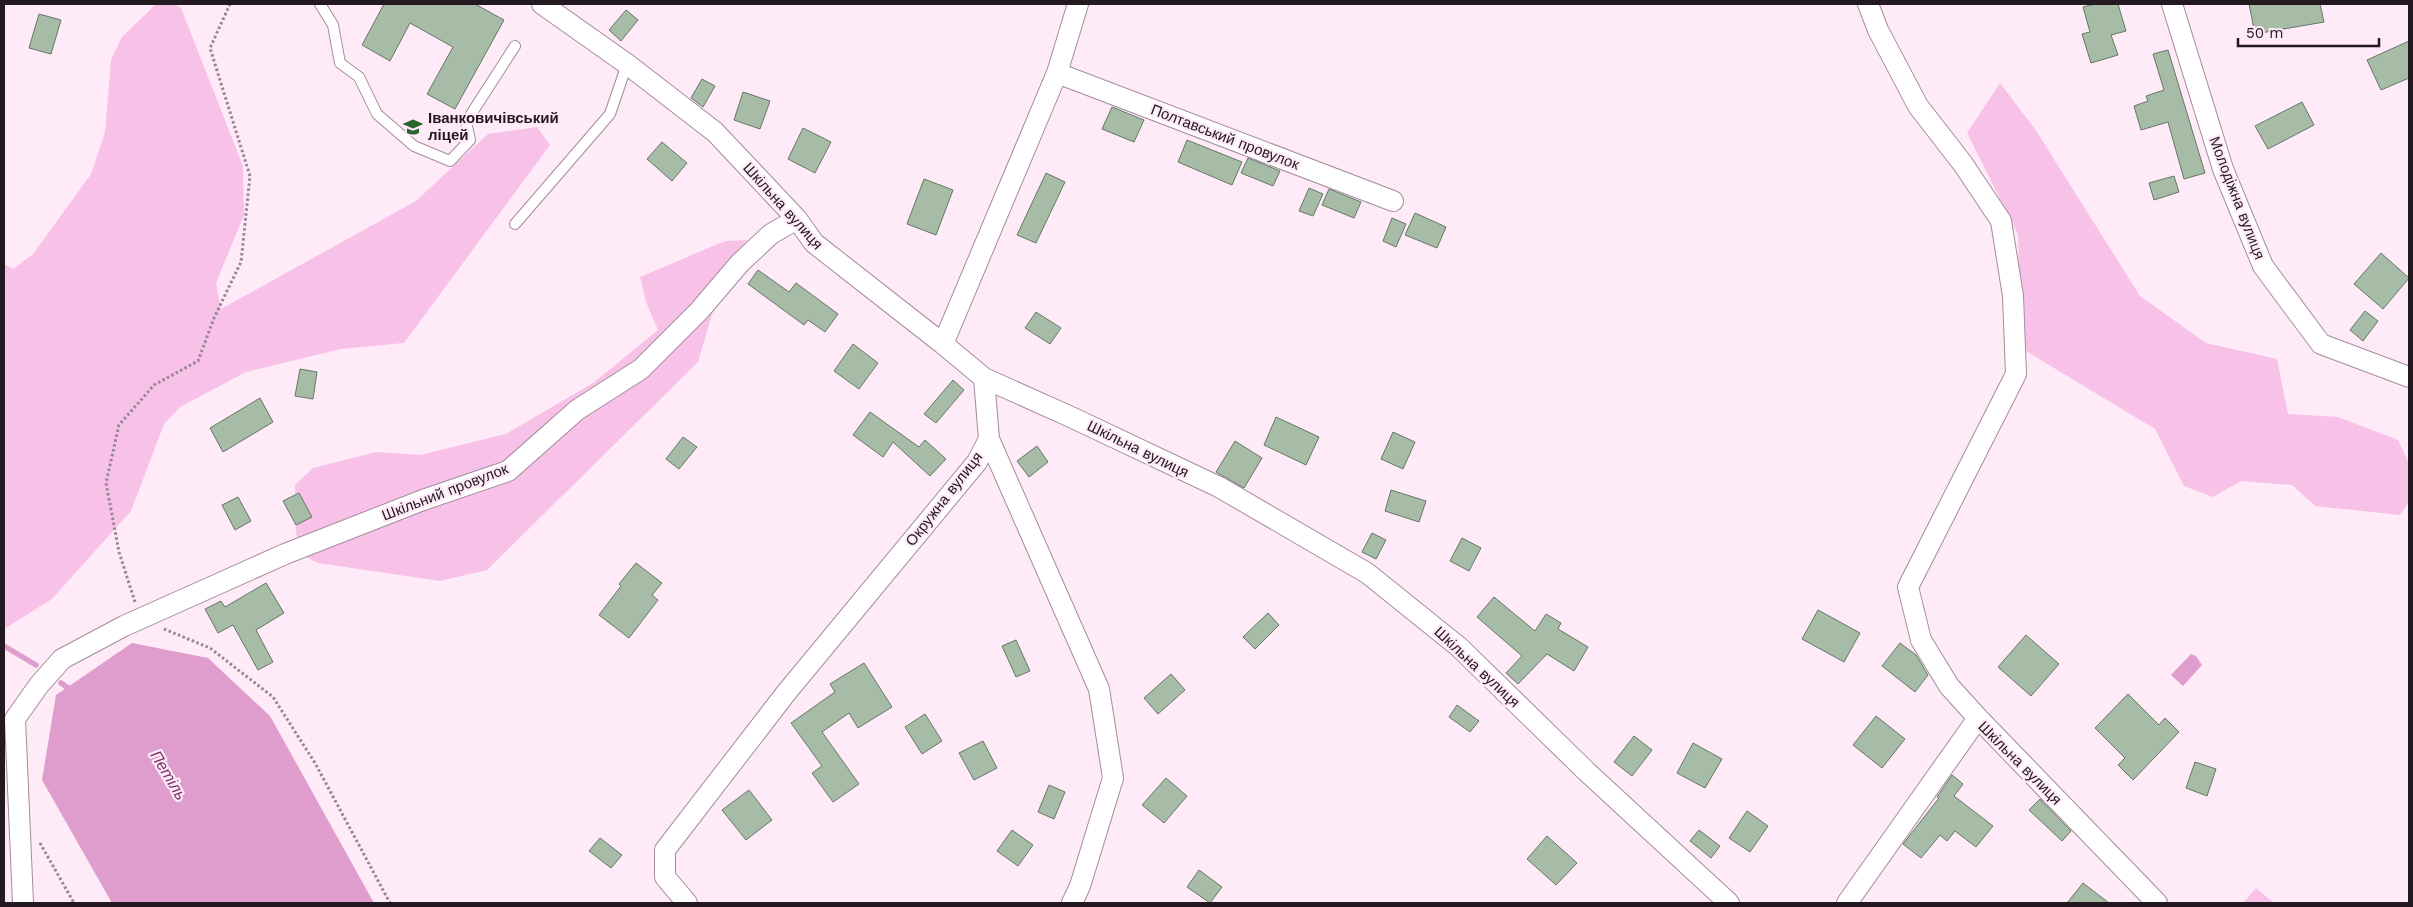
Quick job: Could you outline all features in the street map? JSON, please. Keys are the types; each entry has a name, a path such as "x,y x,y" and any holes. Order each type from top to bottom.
{"street":[{"name":"Шкільна вулиця","path":"542,4 627,64 715,132 797,219 814,243 984,378 1071,417 1219,488 1367,573 1459,647 1586,771 1729,903"},
{"path":"943,344 1057,73 1078,4"},
{"path":"1868,4 1878,30 1918,106 1963,164 2001,221 2013,296 2016,374 1908,586 1921,640 1949,686 1978,718"},
{"name":"Молодіжна вулиця","path":"2172,4 2223,169 2262,266 2321,344 2409,377"},
{"name":"Полтавський провулок","path":"1057,73 1393,201"},
{"name":"Шкільний провулок","path":"9,720 62,659 140,619 285,554 424,500 508,471 577,410 641,368 699,311 740,263 771,234 797,219"},
{"path":"984,378 989,439"},
{"name":"Окружна вулиця","path":"687,903 665,877 665,850 786,693 977,462 989,439"},
{"name":"Окружна вулиця","path":"989,439 1099,689 1113,778 1080,886 1072,903"},
{"name":"Шкільна вулиця","path":"1847,903 1978,718 2157,903"},
{"path":"9,720 23,903"}],"lane":[{"path":"320,4 333,25 340,63 359,77 377,114 414,146 450,161 470,140 466,122 515,46"},
{"path":"515,224 610,114 627,64"}],"path":[{"path":"230,4 210,48 250,176 241,262 214,318 198,361 154,384 119,425 106,483 119,552 140,619 210,648 236,666 273,697 315,763 390,903"},
{"path":"38,839 74,903"}],"shaded area":[{"path":"156,4 174,4 181,8 243,166 244,215 216,283 221,309 416,201 488,134 537,127 550,145 404,343 341,349 246,372 180,407 164,424 131,511 52,599 4,629 4,264 13,269 33,254 91,174 105,132 111,60 122,37"},
{"path":"2000,83 2035,129 2140,296 2206,343 2277,359 2288,414 2338,417 2398,440 2409,463 2409,502 2400,515 2315,506 2292,485 2241,481 2213,497 2184,486 2155,429 2021,348 2018,235 1967,133"},
{"path":"747,240 723,277 698,362 487,570 440,581 318,563 300,554 296,532 295,485 313,468 376,452 420,455 506,434 593,383 658,330 646,302 640,277 725,241"},
{"path":"2256,888 2274,903 2243,903"}],"water":[{"path":"132,643 208,658 270,716 374,903 112,903 42,780 56,695"},
{"path":"2191,654 2196,656 2202,665 2183,686 2171,675"}],"building":[{"path":"384,4 475,4 504,20 455,109 427,94 453,47 410,23 390,61 362,45"},
{"path":"2095,4 2118,4 2126,31 2111,35 2118,55 2091,63 2082,34 2090,32 2083,7"},
{"path":"2249,4 2320,4 2324,22 2255,34"},
{"path":"626,10 638,20 621,41 609,30"},
{"path":"39,14 61,20 51,54 29,48"},
{"path":"2409,41 2409,78 2381,90 2367,60"},
{"path":"2168,50 2205,173 2184,179 2168,122 2141,130 2134,106 2148,101 2146,96 2164,90 2153,54"},
{"path":"702,79 715,86 703,107 691,98"},
{"path":"743,92 770,101 760,129 734,120"},
{"path":"2302,102 2314,125 2268,149 2255,126"},
{"path":"1112,107 1144,120 1134,142 1102,129"},
{"path":"803,128 831,142 815,173 788,159"},
{"path":"1187,140 1242,162 1232,185 1178,162"},
{"path":"662,142 687,163 672,181 647,159"},
{"path":"1248,158 1280,171 1273,186 1241,173"},
{"path":"1046,173 1065,182 1036,243 1017,235"},
{"path":"2174,176 2179,192 2154,200 2149,183"},
{"path":"924,179 953,190 936,235 907,224"},
{"path":"1309,188 1323,194 1313,216 1299,211"},
{"path":"1329,189 1361,202 1354,218 1322,205"},
{"path":"1415,213 1446,227 1437,248 1405,235"},
{"path":"1392,218 1406,224 1396,247 1383,241"},
{"path":"2381,253 2409,278 2383,309 2354,284"},
{"path":"758,270 789,292 796,283 838,314 825,332 808,320 804,325 748,284"},
{"path":"2365,311 2378,321 2363,341 2350,330"},
{"path":"1036,312 1061,328 1050,344 1025,328"},
{"path":"853,344 878,363 859,389 834,371"},
{"path":"300,369 317,372 313,399 295,396"},
{"path":"953,380 964,390 936,423 924,414"},
{"path":"260,398 273,422 223,452 210,428"},
{"path":"870,412 919,447 925,440 946,459 930,476 893,442 883,457 853,435"},
{"path":"1276,417 1319,437 1306,465 1264,445"},
{"path":"1393,432 1415,442 1403,469 1381,459"},
{"path":"683,437 697,447 679,469 666,459"},
{"path":"1235,441 1262,458 1244,488 1216,472"},
{"path":"1037,446 1048,462 1029,477 1017,461"},
{"path":"1391,490 1426,501 1419,522 1385,511"},
{"path":"299,493 312,517 296,525 283,501"},
{"path":"238,497 251,521 235,530 222,505"},
{"path":"1372,533 1386,540 1376,559 1362,552"},
{"path":"1462,538 1481,548 1469,571 1450,561"},
{"path":"636,563 662,583 652,595 658,600 629,638 599,615 621,586 619,584"},
{"path":"266,583 284,613 256,630 273,662 258,670 233,625 218,633 205,609 221,601 225,607"},
{"path":"1494,597 1535,631 1546,614 1561,623 1558,629 1588,647 1574,671 1547,654 1518,684 1506,673 1522,656 1477,617"},
{"path":"1818,610 1860,633 1844,662 1802,639"},
{"path":"1268,613 1279,625 1255,649 1243,637"},
{"path":"2026,635 2059,664 2031,696 1998,667"},
{"path":"1016,640 1030,671 1016,677 1002,646"},
{"path":"1900,643 1916,655 1928,675 1915,692 1882,666"},
{"path":"864,663 892,707 858,728 849,713 822,732 859,784 833,802 812,773 822,766 791,723 835,692 830,684"},
{"path":"1171,674 1185,690 1158,714 1144,698"},
{"path":"2128,694 2159,725 2165,718 2179,732 2133,780 2118,765 2125,758 2095,728"},
{"path":"1457,705 1479,721 1470,732 1449,717"},
{"path":"925,714 942,741 922,754 905,727"},
{"path":"1876,716 1905,739 1882,768 1853,745"},
{"path":"1634,736 1652,750 1632,776 1614,762"},
{"path":"983,741 997,768 974,780 959,753"},
{"path":"1693,743 1722,759 1705,788 1677,773"},
{"path":"2195,762 2216,769 2207,796 2186,788"},
{"path":"1952,775 1963,784 1954,796 1993,826 1976,847 1955,831 1947,841 1940,835 1921,858 1903,844 1939,798 1937,797"},
{"path":"1166,778 1187,796 1164,823 1142,805"},
{"path":"1049,785 1065,792 1054,819 1038,812"},
{"path":"749,790 772,820 746,840 722,810"},
{"path":"2040,799 2071,831 2062,841 2029,810"},
{"path":"1747,811 1768,826 1750,852 1729,838"},
{"path":"1012,830 1033,845 1018,866 997,851"},
{"path":"1699,830 1720,846 1711,858 1690,841"},
{"path":"1547,836 1577,863 1556,885 1527,859"},
{"path":"600,838 622,855 611,868 589,851"},
{"path":"1199,870 1222,887 1210,903 1187,887"},
{"path":"2083,883 2109,903 2067,903"}],"waterway":[{"name":"Петіль","path":"4,646 36,665"},
{"name":"Петіль","path":"61,683 74,692"}],"place":[{"name":"Іванковичівський ліцей","path":"413,127"}]}
